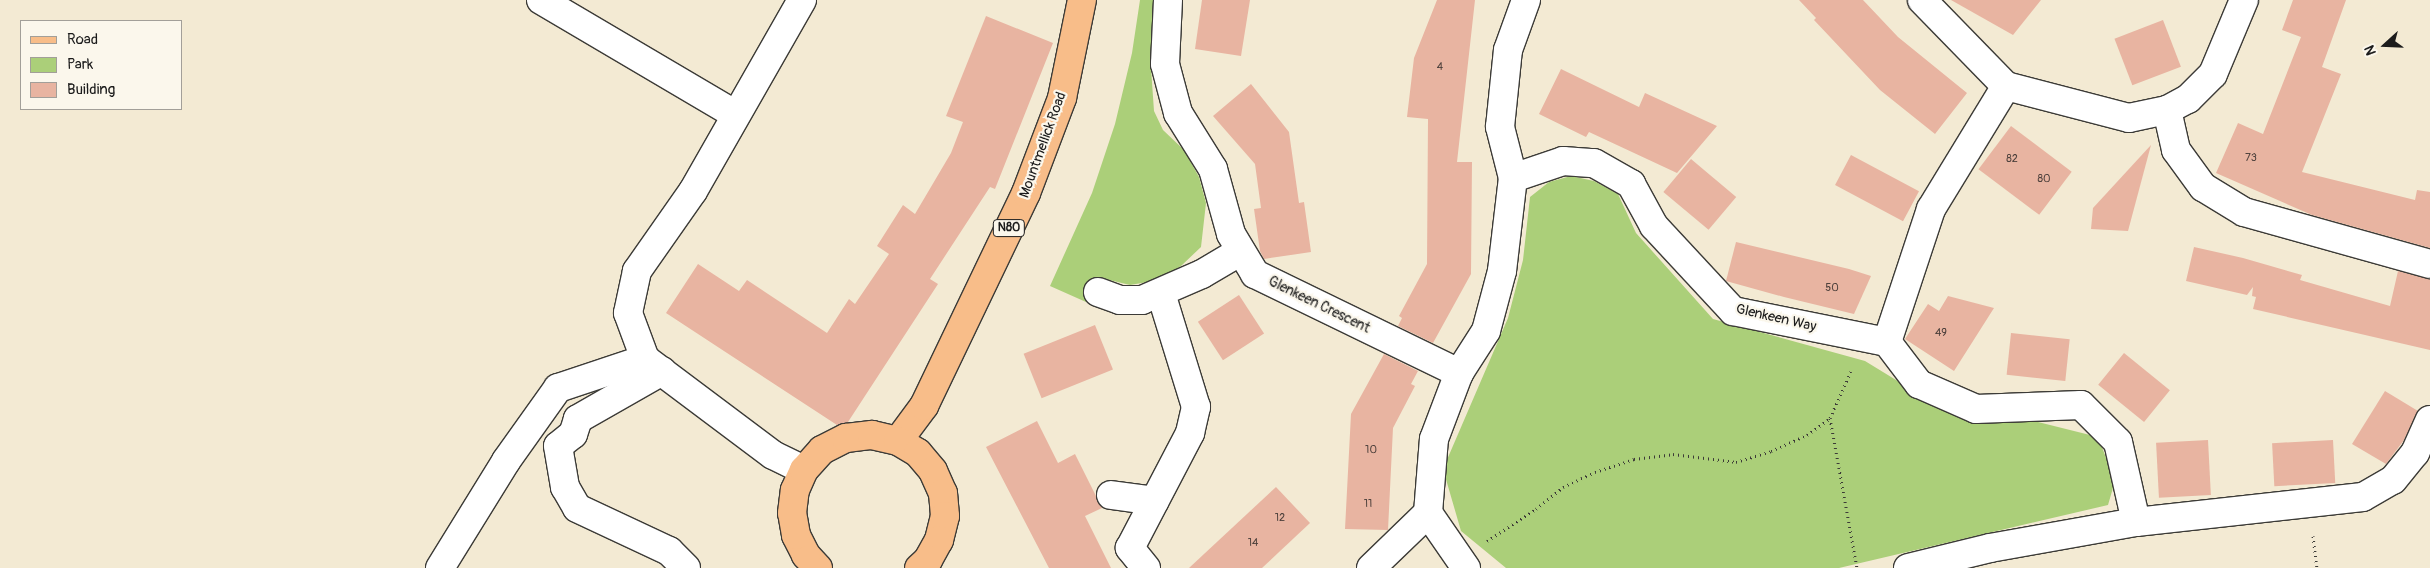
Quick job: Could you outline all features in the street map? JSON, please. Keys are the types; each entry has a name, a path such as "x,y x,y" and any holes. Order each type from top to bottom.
{"main road":[{"name":"Mountmellick Road","path":"898,441 924,406 1026,193 1062,98 1082,0"},
{"path":"818,568 806,555 796,535 792,512 795,490 804,470 822,450 846,438 872,435 898,441 918,453 933,471 943,493 945,516 939,540 929,565"}],"street":[{"path":"541,0 736,115"},
{"path":"802,0 693,191 637,271 628,313 653,365 773,456 804,470"},
{"name":"Glenkeen Crescent","path":"1168,0 1165,64 1178,113 1213,169 1230,234 1255,274 1459,373"},
{"path":"1463,563 1428,514 1434,440 1459,373 1486,330 1502,271 1513,178 1500,126 1508,50 1526,0"},
{"path":"1922,0 2006,86 2129,118 2167,110 2188,100 2213,74 2244,0"},
{"path":"2006,86 1931,210 1876,340 1919,384 1976,409 2081,405 2118,442 2136,522"},
{"path":"2167,110 2176,150 2203,187 2244,212 2430,264"},
{"name":"Glenkeen Way","path":"1513,178 1563,161 1594,163 1631,184 1654,226 1733,310 1876,340"},
{"path":"1098,292 1120,300 1142,300 1202,274 1241,251"},
{"path":"1146,568 1130,548 1190,433 1196,407 1161,293"},
{"path":"440,568 506,461 558,388 653,365"},
{"path":"653,365 578,419 573,434 558,446 565,487 577,508 669,551 686,568"},
{"path":"1908,568 1990,548 2136,522 2363,497 2393,480 2415,453 2430,420"},
{"path":"1111,494 1155,501"},
{"path":"1371,568 1428,514"}],"path":[{"path":"1463,563 1563,487 1595,472 1634,459 1673,454 1736,462 1771,451 1807,435 1830,418 1876,340"},
{"path":"1830,418 1857,568"}],"green space":[{"path":"1140,0 1158,0 1151,68 1154,111 1163,130 1184,150 1199,177 1206,203 1201,247 1181,266 1159,280 1130,285 1097,277 1086,302 1050,286 1092,193 1115,124 1132,53"},
{"path":"1571,176 1594,181 1618,194 1636,233 1713,319 1865,361 1914,391 2098,437 2115,481 2108,505 1839,568 1506,568 1461,531 1443,469 1508,318 1523,260 1530,197 1549,182"}],"building":[{"path":"1202,0 1250,0 1241,56 1195,49"},
{"path":"1437,0 1475,0 1457,162 1472,162 1471,274 1433,343 1398,326 1402,318 1399,316 1427,264 1428,119 1407,117 1414,58"},
{"path":"1799,0 1863,0 1898,37 1967,93 1935,134 1880,90 1814,20 1816,18"},
{"path":"1951,0 2041,0 2013,35"},
{"path":"2293,0 2346,0 2322,67 2341,74 2302,172 2415,200 2417,190 2430,192 2430,248 2312,215 2216,173 2238,123 2263,134 2301,37 2282,30"},
{"path":"986,16 1053,43 995,189 990,187 930,279 938,284 848,422 837,425 666,313 698,264 739,291 747,280 827,333 849,299 855,304 889,254 877,246 903,205 915,214 951,153 963,122 946,116"},
{"path":"2163,20 2181,67 2132,85 2114,39"},
{"path":"1561,69 1639,107 1645,93 1717,126 1677,173 1589,132 1586,137 1539,114"},
{"path":"1251,84 1289,132 1299,203 1304,202 1311,252 1264,259 1260,251 1254,209 1261,208 1255,164 1213,116"},
{"path":"2011,126 2072,172 2039,215 1979,169"},
{"path":"2151,145 2128,231 2091,229 2093,208"},
{"path":"1851,155 1919,191 1903,221 1835,185"},
{"path":"1691,159 1736,197 1709,230 1663,192"},
{"path":"1736,242 1871,276 1854,314 1784,297 1726,281"},
{"path":"2194,247 2243,258 2302,275 2300,280 2390,306 2398,271 2430,279 2430,350 2253,309 2256,297 2252,296 2253,287 2247,295 2186,281"},
{"path":"1239,295 1264,334 1223,360 1198,322"},
{"path":"1948,296 1994,308 1954,371 1905,339 1928,304 1939,311"},
{"path":"1095,325 1113,370 1042,398 1024,354"},
{"path":"2011,333 2070,339 2065,381 2007,375"},
{"path":"2124,353 2170,390 2144,422 2098,385"},
{"path":"1384,354 1418,371 1411,384 1415,386 1393,428 1388,530 1345,529 1351,414"},
{"path":"2385,391 2418,411 2404,440 2386,464 2352,444"},
{"path":"1037,421 1058,463 1075,454 1102,508 1085,516 1111,568 1049,568 986,447"},
{"path":"2208,440 2211,495 2159,498 2156,443"},
{"path":"2333,440 2335,483 2274,486 2272,443"},
{"path":"1276,487 1310,523 1262,568 1189,568"}]}
